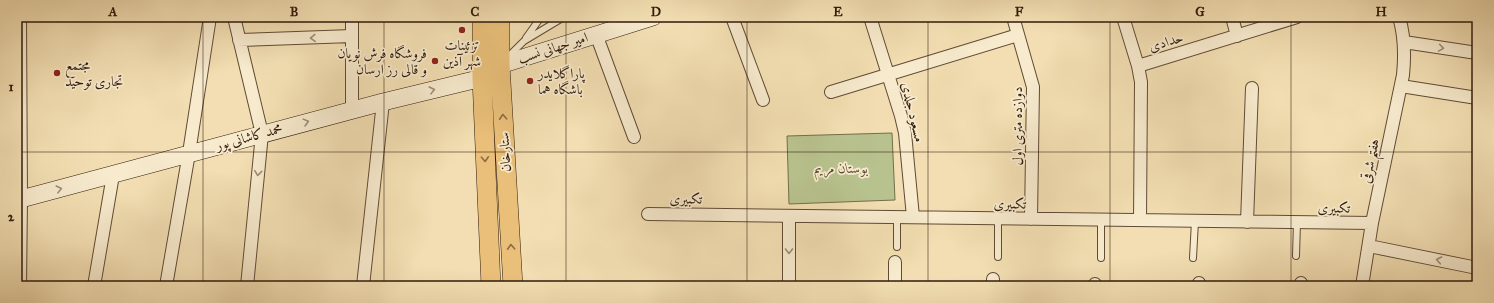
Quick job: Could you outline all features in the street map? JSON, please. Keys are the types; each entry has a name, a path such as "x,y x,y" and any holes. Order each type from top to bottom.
{"main road":[{"name":"ستارخان","path":"482,17 482,78 491,286"},
{"name":"ستارخان","path":"500,17 500,65 513,286"}],"street":[{"path":"20,17 18,52 20,286"},
{"path":"166,286 189,153 210,17"},
{"path":"234,17 262,134 247,286"},
{"path":"352,17 352,110"},
{"name":"امیر جهانی نسب","path":"500,65 653,17"},
{"path":"732,17 763,100"},
{"name":"مسعود جلدی","path":"870,17 889,75 905,133 913,217"},
{"name":"دوازده متری اول","path":"1013,17 1034,91 1031,219"},
{"name":"حدادی","path":"1123,17 1138,66 1297,17"},
{"path":"1232,17 1237,36"},
{"name":"هفتم شرقی","path":"1362,286 1372,223 1401,86 1404,64 1404,42 1399,17"},
{"path":"596,34 634,137"},
{"path":"831,92 1018,35"},
{"path":"240,40 352,36"},
{"path":"1404,42 1477,53"},
{"path":"1138,66 1141,87 1140,220"},
{"name":"محمد کاشانی پور","path":"19,199 352,110 482,78"},
{"path":"1401,86 1477,98"},
{"path":"1247,222 1252,88"},
{"path":"363,286 383,102"},
{"path":"94,286 113,175"},
{"name":"تکبیری","path":"648,214 1372,223"},
{"path":"789,216 789,286"},
{"path":"1369,246 1477,268"},
{"path":"895,262 895,286"}],"lane":[{"path":"500,65 524,41 541,17"},
{"path":"524,41 564,17"},
{"path":"897,217 897,247"},
{"path":"998,218 998,257"},
{"path":"1101,220 1101,258"},
{"path":"1193,258 1195,221"},
{"path":"1296,256 1297,222"}],"green space":[{"name":"بوستان مریم","path":"892,133 895,200 789,204 787,136"}],"place":[{"name":"تزئینات شهر آذین","path":"462,30"},
{"name":"فروشگاه فرش نویان و قالی رز ارسان","path":"435,61"},
{"name":"مجتمع تجاری توحید","path":"57,73"},
{"name":"پاراگلایدر باشگاه هما","path":"530,81"}]}
